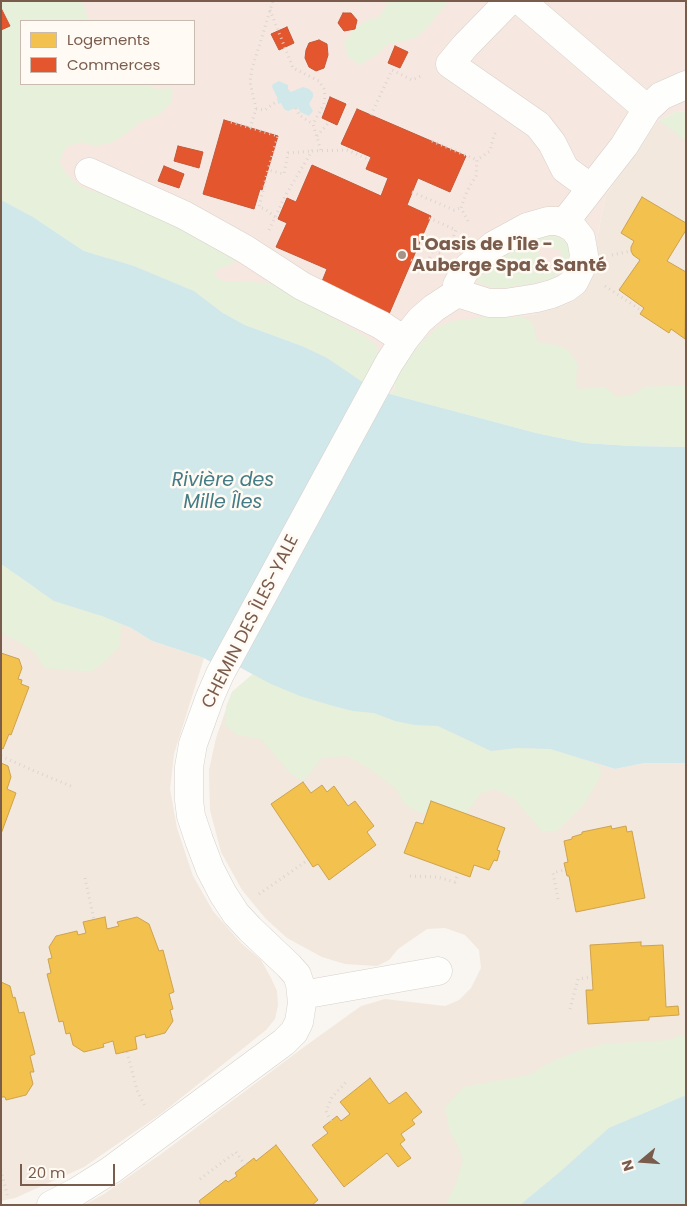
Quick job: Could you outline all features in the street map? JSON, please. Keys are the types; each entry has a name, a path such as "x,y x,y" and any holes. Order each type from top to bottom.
{"street":[{"path":"509,1 450,64 538,125 552,143 564,169 591,188"},
{"path":"521,1 647,108"},
{"path":"564,223 624,146 647,108 661,96 686,85"},
{"path":"89,172 184,215 245,249 302,286 381,325 404,340"},
{"path":"557,221 572,228 581,238 584,255 579,275 566,288 537,298 505,303 489,303 457,293 457,285 466,269 506,237 539,223 557,221"},
{"name":"CHEMIN DES ÎLES-YALE","path":"51,1205 111,1170 284,1042 294,1032 299,1022 302,1011 302,995 297,975 236,914 210,869 194,824 189,800 189,767 200,722 220,674 379,380 404,340 420,320 457,293"},
{"path":"302,995 438,971"}],"path":[{"path":"250,128 256,109 250,82 252,70 273,1"},
{"path":"270,10 293,68 319,81 324,89 324,104 313,124 321,151"},
{"path":"372,115 392,70"},
{"path":"256,109 265,110 277,101"},
{"path":"296,108 298,115 313,124"},
{"path":"316,136 330,121"},
{"path":"231,122 278,136 258,207 265,209 275,217"},
{"path":"477,160 490,151 496,131"},
{"path":"432,141 477,160"},
{"path":"268,170 284,174 288,153 347,150 370,160"},
{"path":"268,232 285,196 312,151"},
{"path":"468,221 461,208 467,190 476,176 477,160"},
{"path":"412,192 454,210 461,208"},
{"path":"429,218 456,230 448,247"},
{"path":"411,260 434,271"},
{"path":"602,284 642,311"},
{"path":"1,756 73,787"},
{"path":"252,899 308,860"},
{"path":"558,899 553,873 566,869"},
{"path":"410,876 437,877 455,882 458,873"},
{"path":"85,878 94,920"},
{"path":"570,1009 578,979 592,978"},
{"path":"127,1052 137,1090 148,1113"},
{"path":"331,1121 326,1111 332,1096 348,1080"},
{"path":"200,1179 236,1152 245,1165"},
{"path":"1,1170 8,1198"}],"shaded area":[{"path":"1,1 686,1 686,111 676,112 659,120 640,143 605,197 596,245 596,270 589,286 581,295 565,306 536,314 508,318 477,318 422,342 394,382 395,388 390,394 364,383 302,346 223,313 194,291 134,266 111,260 1,200"},
{"path":"686,111 686,447 395,388 508,318 536,314 596,270 596,245 605,197 640,143 659,120"},
{"path":"1,564 31,586 131,628 152,641 204,658 174,754 170,789 177,828 193,876 213,911 241,943 261,960 277,991 278,1005 275,1019 266,1030 162,1113 84,1167 15,1198 1,1201"},
{"path":"253,674 271,684 550,749 615,769 645,763 686,763 686,1095 640,1114 520,1205 84,1205 104,1194 161,1154 361,1006 385,999 445,1006 459,1000 471,988 481,968 479,950 465,935 445,928 427,929 398,949 389,960 377,966 345,964 322,957 287,938 265,918 242,890 221,852 210,810 209,770 216,738 232,692"}],"green space":[{"path":"1,1 82,1 85,7 88,20 20,20 20,85 150,85 158,89 170,88 173,90 171,103 158,115 140,122 113,142 95,146 82,142 66,147 60,161 63,169 74,181 83,188 129,202 236,255 233,264 218,269 214,275 223,281 271,283 361,334 375,344 380,361 364,383 327,358 302,346 245,325 223,313 194,291 134,266 84,251 33,217 1,200 1,30 10,25 1,8"},
{"path":"385,1 449,1 424,31 415,38 388,44 376,55 360,65 348,57 344,42 365,21 379,17 387,5"},
{"path":"686,111 686,141 659,120 676,112"},
{"path":"554,236 564,240 569,245 568,261 559,274 547,280 499,288 477,282 477,278 482,272 501,256 542,237","holes":["545,245 559,250 562,259 556,269 549,271 545,260 538,253 540,247"]},
{"path":"521,316 533,323 537,342 555,345 568,350 578,364 577,389 605,387 617,397 632,395 645,387 686,385 686,447 584,443 536,433 390,394 395,388 394,382 407,361 422,342 439,326 452,321"},
{"path":"1,564 54,601 121,624 120,646 106,661 91,672 44,668 36,654 21,643 1,633"},
{"path":"253,674 300,696 330,705 353,711 374,713 395,721 415,725 438,726 491,751 517,748 550,749 599,766 601,775 585,803 557,831 542,831 513,798 495,789 481,793 466,814 431,801 426,814 416,811 404,804 396,789 367,767 347,756 322,758 303,782 290,773 261,739 237,735 226,726 226,707 232,692"},
{"path":"686,1034 686,1095 609,1128 520,1205 445,1205 456,1184 463,1160 450,1132 445,1107 464,1087 529,1075 551,1062 581,1050 605,1044 669,1040"}],"water":[{"path":"279,81 288,85 288,89 291,92 303,87 313,93 309,104 313,111 309,116 300,112 298,107 288,111 284,109 281,103 278,104 272,87 273,84"},
{"name":"Rivière des Mille Îles","path":"1,200 33,217 84,251 134,266 194,291 223,313 245,325 302,346 327,358 364,383 390,394 536,433 584,443 686,447 686,763 645,763 615,769 550,749 517,748 491,751 438,726 415,725 395,721 374,713 353,711 330,705 300,696 271,684 241,668 211,662 152,641 131,628 102,616 54,601 1,564"},
{"path":"686,1095 686,1205 520,1205 609,1128"}],"building: Logements":[{"path":"642,197 686,223 686,230 667,261 686,272 685,339 671,329 669,333 640,314 644,308 619,290 640,260 631,251 634,241 621,233"},
{"path":"1,653 19,659 22,668 18,679 22,680 21,684 29,687 11,735 9,734 3,749 1,748"},
{"path":"1,763 8,766 11,777 7,789 16,793 1,834"},
{"path":"303,782 311,793 322,785 327,792 334,786 348,806 355,801 374,826 367,832 376,845 329,880 318,864 313,867 271,804"},
{"path":"431,801 505,828 497,850 500,851 497,861 494,860 489,870 474,865 470,877 404,853 416,822 423,824"},
{"path":"611,826 612,829 626,826 627,832 632,831 645,898 576,912 569,876 567,876 564,863 568,862 564,841 582,834 582,832"},
{"path":"105,917 107,929 119,926 117,922 137,917 149,924 159,951 163,950 174,992 169,994 173,1009 170,1010 173,1021 165,1033 146,1038 145,1034 135,1037 137,1049 116,1054 113,1041 103,1044 104,1047 84,1052 73,1045 70,1033 66,1034 63,1021 59,1022 47,974 51,973 48,959 52,958 49,947 56,936 77,931 78,935 86,933 83,922"},
{"path":"641,942 641,946 663,945 666,1007 678,1006 679,1015 649,1017 649,1020 588,1024 586,990 593,990 590,945"},
{"path":"1,982 10,986 19,1013 24,1012 35,1054 30,1056 34,1072 30,1072 33,1084 26,1095 6,1100 5,1097 1,1097"},
{"path":"370,1078 389,1104 406,1092 422,1112 412,1120 415,1124 401,1134 405,1140 400,1144 411,1158 398,1167 387,1153 344,1187 312,1145 328,1133 323,1127 337,1116 341,1121 350,1114 340,1102"},
{"path":"276,1145 318,1200 312,1205 201,1205 199,1201 226,1180 228,1182 237,1176 235,1173 254,1158 256,1161"}],"building: Commerces":[{"path":"1,8 10,26 1,30"},
{"path":"343,13 351,13 357,20 355,29 344,31 338,23"},
{"path":"287,27 294,43 279,50 271,34"},
{"path":"319,40 327,44 328,55 324,68 316,71 309,67 305,58 309,43"},
{"path":"395,46 408,52 400,68 388,63"},
{"path":"330,97 346,104 337,125 322,118"},
{"path":"357,109 466,156 450,192 418,178 407,205 431,216 389,314 321,284 327,269 276,247 287,223 278,219 287,198 296,202 312,165 381,196 388,178 366,169 371,157 341,144"},
{"path":"224,120 278,136 262,190 260,189 254,209 203,194"},
{"path":"178,146 203,152 199,168 174,161"},
{"path":"164,166 184,174 179,188 158,181"}],"place":[{"name":"L'Oasis de l'île - Auberge Spa & Santé","path":"402,255"}]}
